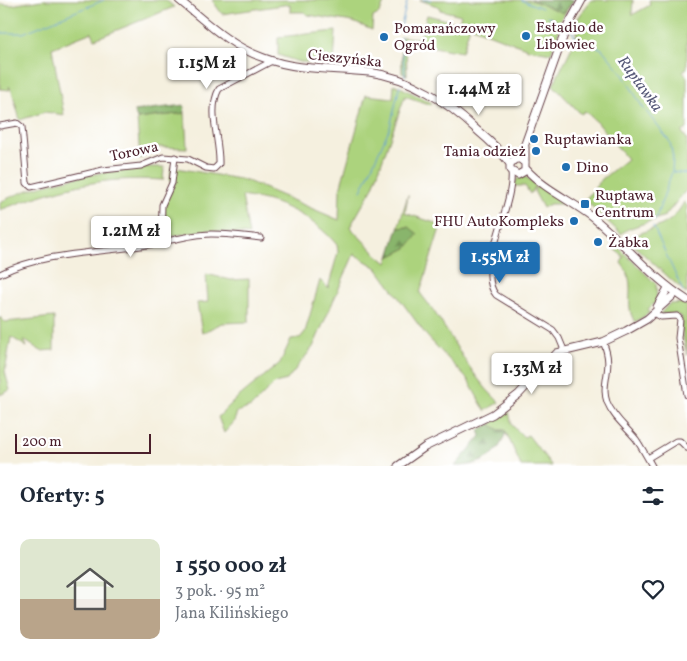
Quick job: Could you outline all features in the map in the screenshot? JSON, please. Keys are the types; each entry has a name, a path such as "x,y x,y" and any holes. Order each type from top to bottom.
{"main road":[{"name":"Cieszyńska","path":"179,0 242,48 272,61 303,68 371,72 408,82 450,106 514,161 520,171"},
{"path":"520,171 526,144 561,41 582,0"},
{"path":"526,144 514,161 520,171 537,179 591,216 668,288 687,300"},
{"path":"654,314 668,288"},
{"path":"398,466 425,447 493,414 518,394 554,355 564,350 603,342 641,323 654,314 676,293"}],"street":[{"name":"Torowa","path":"0,126 16,123 22,127 27,183 31,187 103,170 141,166 158,158 175,157 188,159 206,168 214,169 218,167 218,134 213,109 216,94 225,84 272,61"},
{"path":"161,243 162,205 172,183 175,157"},
{"path":"520,171 511,186 490,268 490,287 496,295 553,330 564,350"},
{"path":"0,274 16,268 70,255 161,243 211,234 261,238"},
{"path":"654,314 658,317 677,316 680,320 678,338 687,395"},
{"path":"603,342 609,355 605,390 607,402 616,417 636,440 652,466"},
{"path":"648,458 676,441 680,441 687,448"}],"green space":[{"path":"42,0 166,0 174,7 95,39 92,32 52,48 64,115 45,112 20,120 9,86 10,90 0,89 0,4 11,5"},
{"path":"212,0 385,0 380,13 373,17 372,30 353,22 308,15 304,12 290,12 290,4 222,14"},
{"path":"420,0 574,0 559,22 549,17 561,25 551,53 528,49 470,26 462,52 406,42 407,75 402,73 401,37 420,38 427,15 458,23 461,15 440,10 440,7"},
{"path":"531,0 574,0 563,13"},
{"path":"591,0 633,0 632,15 650,5 649,0 687,0 687,68 683,71 687,77 687,129 682,132 687,139 687,189 665,216 628,229 621,234 585,200 602,179 627,159 598,123 585,111 581,114 553,85 576,39 578,18"},
{"path":"336,31 334,63 299,62 278,55 278,37"},
{"path":"394,84 432,103 431,105 405,96 373,187 350,227 387,263 390,255 409,227 398,228 408,195 405,213 441,225 420,293 440,320 476,377 499,402 485,411 468,380 426,335 377,268 354,254 313,347 287,380 275,383 251,407 237,412 234,422 224,433 218,417 236,399 280,363 291,339 300,338 305,332 320,280 328,288 338,252 337,245 305,217 275,203 242,196 249,235 208,230 165,237 163,203 176,182 170,182 171,167 245,180 339,220 340,189 366,95 393,98"},
{"path":"184,105 185,113 137,119 134,111"},
{"path":"185,113 187,148 157,147 140,159 137,119"},
{"path":"142,167 164,167 163,180 119,180 80,185 41,195 0,210 0,202 34,188 105,172"},
{"path":"524,176 537,184 530,194 525,186 514,186 517,179"},
{"path":"538,185 568,204 550,204 543,208 534,191"},
{"path":"684,202 687,205 687,294 630,242 631,238 667,222"},
{"path":"409,227 418,234 407,248 389,257 398,228"},
{"path":"617,246 656,284 657,301 648,309 649,313 635,322 630,308 629,278 621,263 624,257 614,249"},
{"path":"206,274 231,280 249,279 249,322 222,323 202,333 197,303 208,302"},
{"path":"683,303 687,306 687,355 681,327 682,317 675,314 660,314 669,304"},
{"path":"0,317 5,322 54,317 54,350 41,351 24,340 27,347 11,337 5,372 10,390 0,395"},
{"path":"509,412 512,425 524,437 528,435 552,466 521,466 505,430 499,430 490,424"},
{"path":"490,424 499,430 505,430 507,435 505,434 502,442 492,455 479,462 455,466 481,436 479,430"}],"waterway":[{"name":"Ruptawka","path":"0,33 23,33 104,0"},
{"name":"Ruptawka","path":"423,0 431,0"},
{"name":"Ruptawka","path":"521,0 542,8"},
{"path":"400,30 407,2"},
{"name":"Ruptawka","path":"547,16 560,24"},
{"name":"Ruptawka","path":"572,31 575,37 602,49 622,73 642,106 670,142 673,158 672,172 655,221"},
{"path":"401,37 405,76"},
{"path":"361,191 390,127 400,85"},
{"path":"673,172 687,174"},
{"name":"Ruptawka","path":"653,226 683,291"}],"place":[{"name":"Estadio de Libowiec","path":"526,36"},
{"name":"Pomarańczowy Ogród","path":"384,37"},
{"name":"Ruptawianka","path":"534,139"},
{"name":"Tania odzież","path":"536,151"},
{"name":"Dino","path":"566,167"},
{"name":"Ruptawa Centrum","path":"585,204"},
{"name":"FHU AutoKompleks","path":"574,221"},
{"name":"Żabka","path":"598,242"}]}
